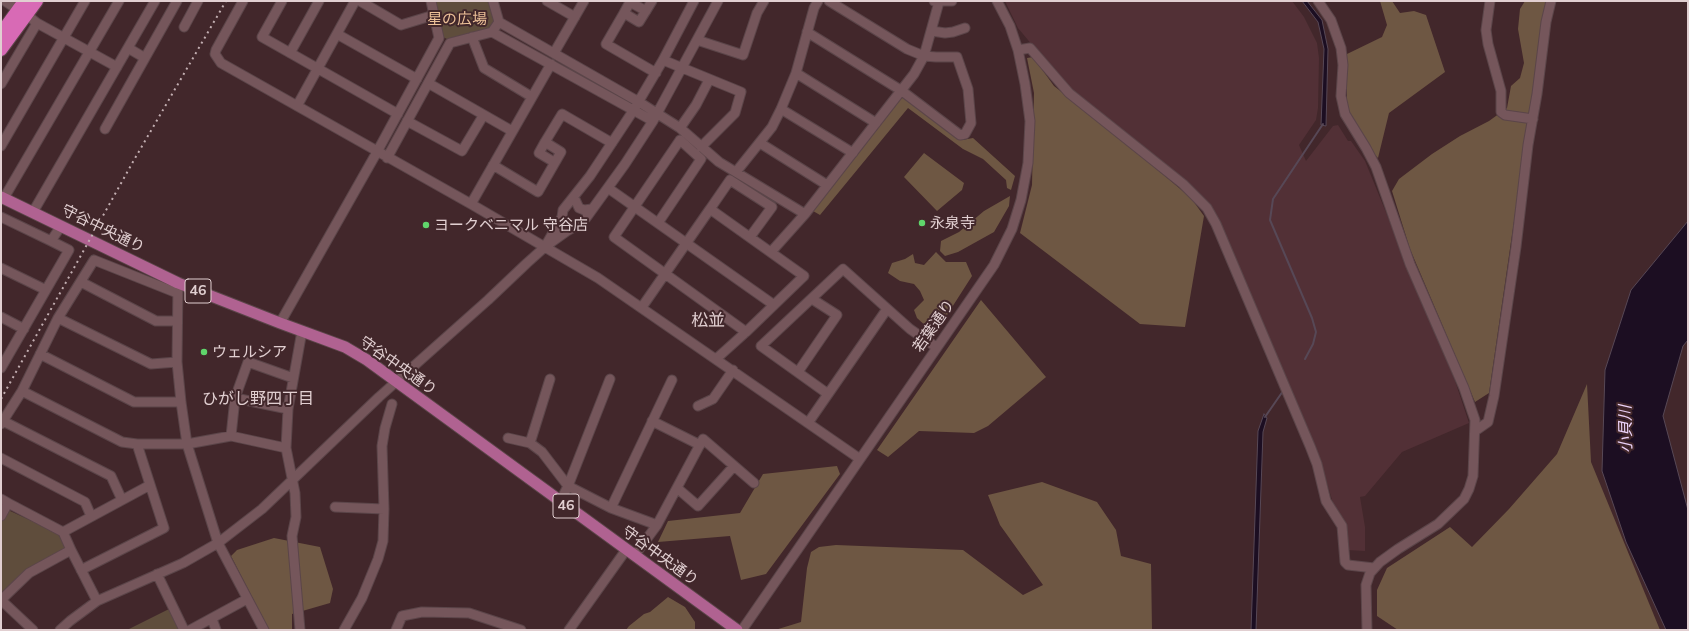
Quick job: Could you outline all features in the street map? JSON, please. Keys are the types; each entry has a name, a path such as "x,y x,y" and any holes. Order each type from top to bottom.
{"highway":[{"path":"1,33 23,9 37,1"},
{"path":"1,50 23,9"}],"main road":[{"name":"守谷中央通り","path":"2,197 61,226 178,288 345,347 367,360 737,630"}],"street":[{"path":"5,1 23,9 37,22 90,50 117,67"},
{"path":"1,146 84,1"},
{"path":"2,197 119,1"},
{"path":"33,212 155,1"},
{"path":"105,129 177,1"},
{"path":"184,27 198,1"},
{"path":"243,1 216,50 215,54 217,60 221,63 387,158 546,246 598,278 860,459"},
{"path":"281,1 262,37 398,114"},
{"path":"290,53 318,1"},
{"path":"297,106 355,1"},
{"path":"360,1 401,24 434,15"},
{"path":"280,323 377,152 439,38 431,1"},
{"path":"493,1 499,22 639,102 655,117"},
{"path":"547,1 575,17"},
{"path":"554,53 584,1"},
{"path":"624,13 639,22 652,1"},
{"path":"546,246 562,217 563,210 590,176 639,102 694,1"},
{"path":"60,630 97,601 183,563 218,543 262,509 396,382 546,246 586,218 608,188 655,117 718,1"},
{"path":"697,40 743,55 757,13 764,1"},
{"path":"736,172 772,127 781,109 796,73 807,32 818,1"},
{"path":"807,32 902,91 960,136 965,134 971,123 968,90 957,57 924,56 907,49 829,1"},
{"path":"771,252 805,214 902,91 924,56 932,31 937,1 952,1"},
{"name":"若葉通り","path":"742,630 994,265 1012,229 1021,200 1028,163 1030,121 1026,84 1018,50 1010,26 997,1"},
{"path":"1318,1 1331,20 1341,48 1341,96 1345,114 1366,148 1376,168 1410,264 1475,420 1473,476 1464,499 1438,524 1398,549 1374,568 1368,577 1366,585 1367,630"},
{"path":"1490,1 1486,30 1488,44 1501,91 1501,112 1505,115 1533,119"},
{"path":"1475,431 1488,422 1494,396 1546,22 1551,1"},
{"path":"646,11 630,2 606,44 656,73"},
{"path":"1,84 37,22"},
{"path":"387,158 450,43 492,32 499,22"},
{"path":"932,31 945,33 965,28"},
{"path":"492,32 633,111 655,117 680,128 719,162 805,214"},
{"path":"337,34 417,79"},
{"path":"472,37 484,68 532,97"},
{"path":"128,48 145,58"},
{"path":"1018,50 1030,48 1069,93 1184,184 1207,208 1216,224 1317,464 1326,501 1342,526 1345,562 1348,565 1374,568"},
{"path":"663,60 741,92 735,112 702,147"},
{"path":"471,204 551,64"},
{"path":"796,73 876,123"},
{"path":"680,128 696,105 709,80"},
{"path":"428,83 483,116 512,131"},
{"path":"781,109 852,153"},
{"path":"493,165 538,192 561,152 545,142 562,114 612,143"},
{"path":"407,121 462,151 483,116"},
{"path":"658,223 701,159 680,140 614,237 746,332"},
{"path":"760,143 828,185"},
{"path":"642,307 730,180 772,207 750,237"},
{"path":"608,188 774,305"},
{"path":"574,197 579,208 584,210 592,209"},
{"path":"710,209 804,276 716,359"},
{"path":"1,216 69,250 1,368"},
{"path":"51,241 61,226"},
{"path":"122,500 111,476 2,423 22,392 58,318 94,260 178,288 176,321 177,362 180,402 187,444 218,543 246,599 264,630"},
{"path":"1,268 46,290"},
{"path":"828,394 761,346 843,269 910,329 936,347"},
{"path":"81,282 156,321 176,321"},
{"path":"798,372 836,315 812,299"},
{"path":"808,423 887,309"},
{"path":"1,317 24,329"},
{"path":"58,318 151,364 177,362"},
{"path":"300,630 292,536 296,517 295,493 286,448 288,409 302,331"},
{"path":"40,354 134,402 180,402"},
{"path":"231,436 235,398 248,362 293,378"},
{"path":"698,406 713,399 733,370"},
{"path":"530,443 550,379"},
{"path":"560,502 568,486 610,379"},
{"path":"610,508 672,380"},
{"path":"22,392 122,442 137,444 187,444 231,436 286,448"},
{"path":"235,398 288,409"},
{"path":"344,630 362,598 378,559 383,541 384,509 382,446 385,428 392,404"},
{"path":"652,421 700,445"},
{"path":"508,438 530,443 542,452 568,486 610,508 657,525"},
{"path":"569,630 630,553 657,525 703,439 754,483"},
{"path":"81,570 164,528 137,444"},
{"path":"1,458 85,502 91,516"},
{"path":"676,488 698,506 734,466"},
{"path":"63,532 150,485"},
{"path":"1,516 4,501 63,532 97,601"},
{"path":"335,507 384,509"},
{"path":"33,630 1,600 29,573 71,550"},
{"path":"157,574 184,630"},
{"path":"190,630 246,599"},
{"path":"396,630 402,616 422,612 469,613 520,630"},
{"path":"212,619 216,630"}],"shaded area":[{"path":"1005,1 1292,1 1304,17 1317,43 1319,58 1318,108 1316,120 1299,145 1306,161 1333,126 1338,125 1348,141 1351,141 1365,161 1455,381 1469,423 1402,452 1365,496 1360,497 1365,527 1365,551 1347,550 1321,463 1306,424 1217,219 1207,202 1193,187 1067,87 1018,28"},
{"path":"1380,1 1392,1 1400,13 1414,11 1426,15 1445,72 1389,113 1378,158 1373,153 1347,110 1347,54 1382,37 1387,25"},
{"path":"1525,1 1546,1 1489,393 1475,402 1410,249 1392,191 1399,179 1432,154 1460,136 1489,121 1507,108 1511,86 1520,78 1524,63 1518,29 1520,9"},
{"path":"1033,57 1054,86 1109,129 1191,198 1204,216 1185,327 1140,324 1020,233 1032,185 1034,93 1027,58"},
{"path":"904,95 962,140 973,138 1015,176 1011,190 1007,188 1006,180 983,159 963,149 908,108 820,215 813,211"},
{"path":"924,153 964,183 962,190 937,211 904,177"},
{"path":"1010,196 1009,206 994,232 958,252 945,256 940,251 941,241 959,232 984,211"},
{"path":"936,252 946,262 966,262 972,276 940,326 928,328 917,318 914,310 924,300 920,291 914,284 900,281 888,273 892,263 905,259 913,254 915,263 924,265"},
{"path":"981,300 1046,377 988,426 974,433 919,431 888,457 877,450"},
{"path":"1587,384 1591,462 1660,630 1398,630 1377,616 1377,590 1387,568 1450,527 1472,547 1509,509 1557,454"},
{"path":"837,466 840,474 766,574 741,580 730,536 658,542 668,521 740,513 763,474"},
{"path":"1042,482 1097,502 1116,530 1121,556 1151,564 1152,630 775,630 801,622 807,568 811,552 819,547 836,545 963,550 1023,595 1043,585 1000,525 988,495"},
{"path":"274,538 320,547 333,589 330,603 292,614 292,630 269,630 231,556 237,550"},
{"path":"668,597 685,607 695,622 695,630 626,630 644,614 650,612"}],"green space":[{"name":"星の広場","path":"434,1 490,1 496,21 490,30 449,40 443,37"},
{"path":"8,510 58,533 67,551 1,598 1,523"},
{"path":"173,607 184,630 127,630"}],"water":[{"path":"1302,1 1307,1 1322,20 1328,49 1326,126 1321,125 1324,49 1318,22"},
{"name":"小貝川","path":"1688,221 1688,340 1683,346 1663,416 1688,510 1688,630 1666,630 1626,542 1602,471 1605,370 1631,290"},
{"path":"1264,414 1267,418 1263,432 1256,630 1251,630 1258,431"}],"waterway":[{"path":"1305,359 1313,344 1316,332 1312,318 1270,220 1273,199 1323,124"},
{"path":"1265,417 1283,391"}],"railway":[{"path":"1,399 134,160 226,1"}],"place":[{"name":"永泉寺","path":"922,223"},
{"name":"ヨークベニマル 守谷店","path":"426,225"},
{"name":"ウェルシア","path":"204,352"}],"district":[{"name":"松並","path":"708,321"},
{"name":"ひがし野四丁目","path":"258,399"}]}
